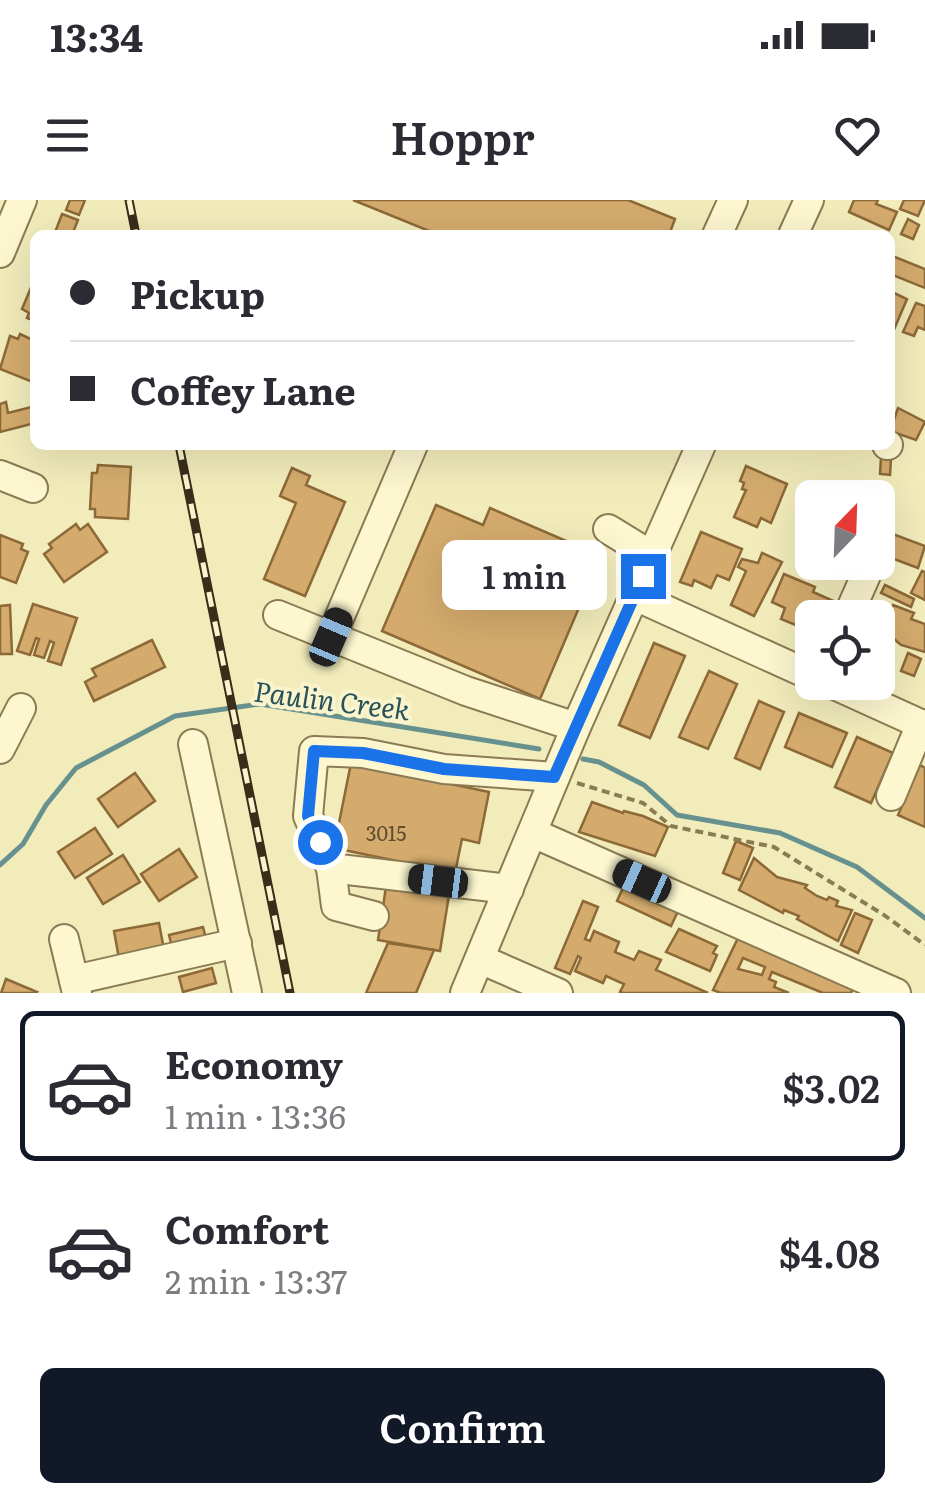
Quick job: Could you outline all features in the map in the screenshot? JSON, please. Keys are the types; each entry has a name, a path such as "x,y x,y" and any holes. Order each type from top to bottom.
{"street":[{"path":"3,237 22,200"},
{"path":"719,230 733,200"},
{"path":"795,230 808,200"},
{"path":"331,637 411,450"},
{"path":"465,993 554,777 699,450"},
{"path":"0,475 33,488"},
{"path":"608,529 652,556"},
{"path":"635,596 795,668"},
{"path":"278,616 466,691 576,727"},
{"path":"868,700 923,725 891,796"},
{"path":"0,750 22,708"},
{"path":"193,744 247,993"},
{"path":"374,916 336,906 331,868 308,816 314,751 363,753 444,769 554,777"},
{"path":"533,833 896,993"},
{"path":"331,868 509,889"},
{"path":"64,939 76,986 237,943"},
{"path":"480,959 558,993"}],"path":[{"path":"554,777 643,803 671,826 774,847 884,914 925,945"}],"building":[{"path":"70,200 85,200 79,215 66,210"},
{"path":"353,200 628,200 675,219 671,230 427,230"},
{"path":"854,200 878,200 876,204 897,212 889,230 849,212"},
{"path":"904,200 925,200 918,216 900,209"},
{"path":"62,214 78,220 74,230 56,230"},
{"path":"908,219 919,225 913,239 901,234"},
{"path":"895,257 925,269 925,288 895,276"},
{"path":"30,290 30,319 29,313 22,309"},
{"path":"895,293 907,299 895,327"},
{"path":"916,303 925,306 925,330 918,327 914,336 903,332"},
{"path":"20,334 30,339 30,381 0,369 10,336 18,339"},
{"path":"6,402 8,413 30,407 30,424 0,432 0,404"},
{"path":"898,408 925,422 916,440 895,433"},
{"path":"881,457 891,458 890,475 880,474"},
{"path":"98,465 131,467 128,519 95,517 95,509 90,509 92,473 97,473"},
{"path":"746,466 787,484 771,523 761,518 757,527 734,517 746,490 740,481"},
{"path":"292,468 310,476 306,485 345,502 305,596 264,579 296,503 280,496"},
{"path":"436,505 483,525 490,508 601,556 540,699 382,631"},
{"path":"76,524 80,530 88,524 107,552 64,582 44,554 52,548 49,544"},
{"path":"701,532 742,549 729,580 717,575 711,588 694,580 692,586 680,582"},
{"path":"0,535 23,544 21,549 28,552 16,583 0,577"},
{"path":"895,535 925,546 918,568 895,559"},
{"path":"762,553 782,562 754,616 731,605 746,571 738,567 742,559 758,563"},
{"path":"922,571 925,572 925,600 911,593"},
{"path":"784,574 815,587 813,592 831,600 795,600 795,625 781,619 785,608 772,602"},
{"path":"885,585 914,599 911,607 881,593"},
{"path":"33,604 77,618 61,665 48,661 54,643 50,641 44,658 34,655 39,639 36,638 30,655 17,651"},
{"path":"10,605 12,654 0,654 0,606"},
{"path":"895,606 914,613 911,619 925,624 925,652 895,640"},
{"path":"152,640 165,667 94,701 85,682 96,676 92,669"},
{"path":"654,643 685,656 650,738 619,725"},
{"path":"908,653 921,659 914,676 901,671"},
{"path":"709,671 737,684 708,749 679,737"},
{"path":"759,701 784,712 760,769 735,758"},
{"path":"799,713 847,733 832,767 785,747"},
{"path":"857,737 893,753 871,803 835,787"},
{"path":"351,763 489,792 479,843 462,839 455,873 334,848"},
{"path":"920,765 925,768 925,827 898,815"},
{"path":"135,773 155,801 118,827 98,799"},
{"path":"592,802 668,827 655,856 579,832"},
{"path":"95,828 112,854 75,878 58,852"},
{"path":"736,841 753,848 740,880 723,873"},
{"path":"179,849 197,877 159,901 141,874"},
{"path":"123,855 140,882 103,904 87,878"},
{"path":"754,858 777,877 807,885 805,888 817,896 827,900 829,897 838,901 836,906 852,910 838,941 797,919 799,916 784,910 783,913 739,890"},
{"path":"387,880 450,889 440,951 378,940"},
{"path":"624,886 678,911 671,926 617,901"},
{"path":"583,901 598,907 585,939 590,941 594,931 619,942 615,952 634,960 639,951 661,960 656,970 708,993 623,993 620,992 624,984 606,976 603,983 575,971 581,958 578,956 570,974 555,968"},
{"path":"855,913 872,920 858,953 841,945"},
{"path":"159,923 165,955 120,964 114,931"},
{"path":"203,927 207,942 173,951 169,935"},
{"path":"679,929 717,946 710,971 666,952"},
{"path":"738,938 853,988 851,993 823,993 772,972 769,979 776,982 774,987 789,993 713,990","holes":["743,958 765,967 762,975 738,969"]},
{"path":"388,943 434,950 416,993 366,993"},
{"path":"212,968 216,983 183,992 179,977"},
{"path":"6,979 37,992 1,993"}],"waterway":[{"name":"Paulin Creek","path":"0,865 23,844 46,805 76,768 175,716 260,704 539,749"},
{"name":"Paulin Creek","path":"583,759 599,762 644,785 677,815 780,833 857,867 925,918"}],"railway":[{"path":"129,200 135,230"},
{"path":"180,450 290,993"}],"route":[{"path":"320,842 308,816 314,751 363,753 444,769 554,777 643,576"}]}
